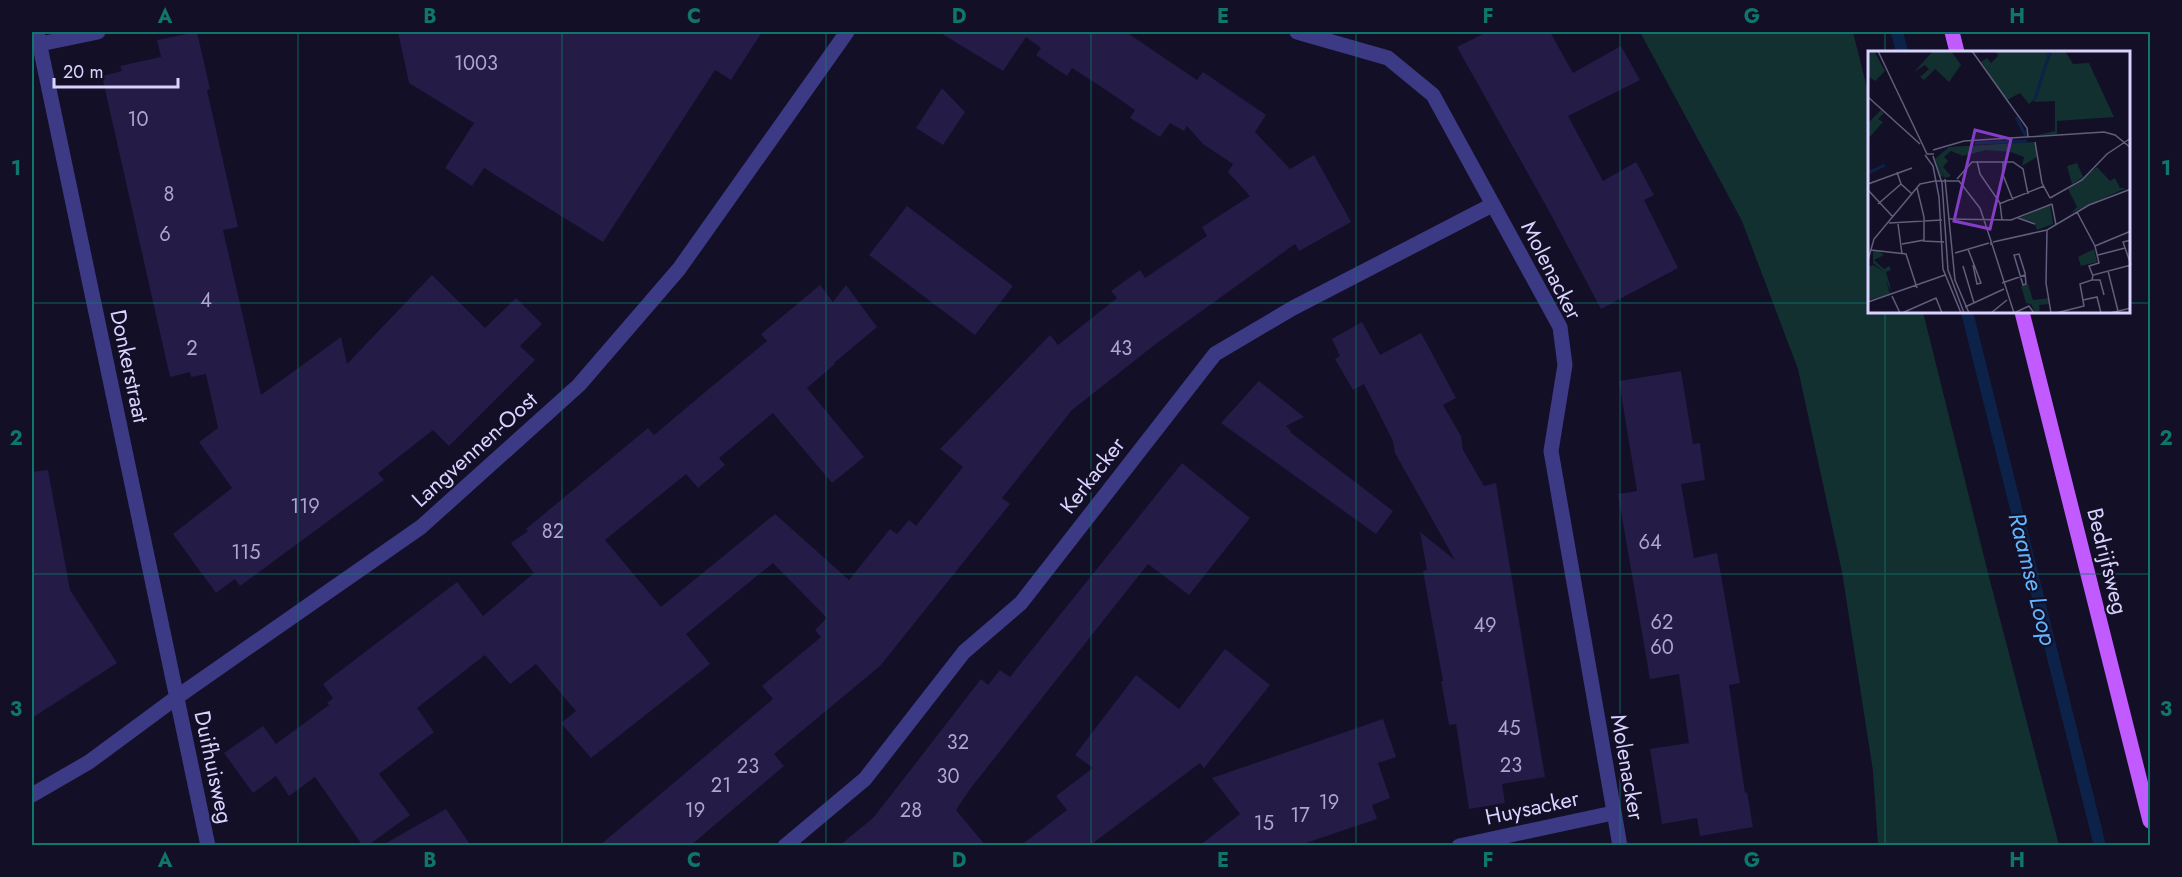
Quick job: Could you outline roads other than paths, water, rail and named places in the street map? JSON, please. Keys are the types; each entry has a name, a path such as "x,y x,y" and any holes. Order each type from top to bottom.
{"main road":[{"path":"1952,32 1957,51"},
{"name":"Bedrijfsweg","path":"2023,314 2151,821"}],"street":[{"name":"Donkerstraat","path":"98,32 38,38 177,697"},
{"name":"Langvennen-Oost","path":"32,795 88,762 421,527 579,385 679,269 847,32"},
{"name":"Molenacker","path":"1297,32 1388,58 1433,95 1560,327 1565,365 1551,451 1620,846"},
{"name":"Kerkacker","path":"784,846 865,779 964,652 1020,603 1215,354 1293,308 1492,205"},
{"name":"Duifhuisweg","path":"177,697 208,846"},
{"name":"Huysacker","path":"1459,846 1613,813"}],"waterway":[{"name":"Raamse Loop","path":"1897,32 1902,51"},
{"name":"Raamse Loop","path":"1967,314 2100,846"}]}
